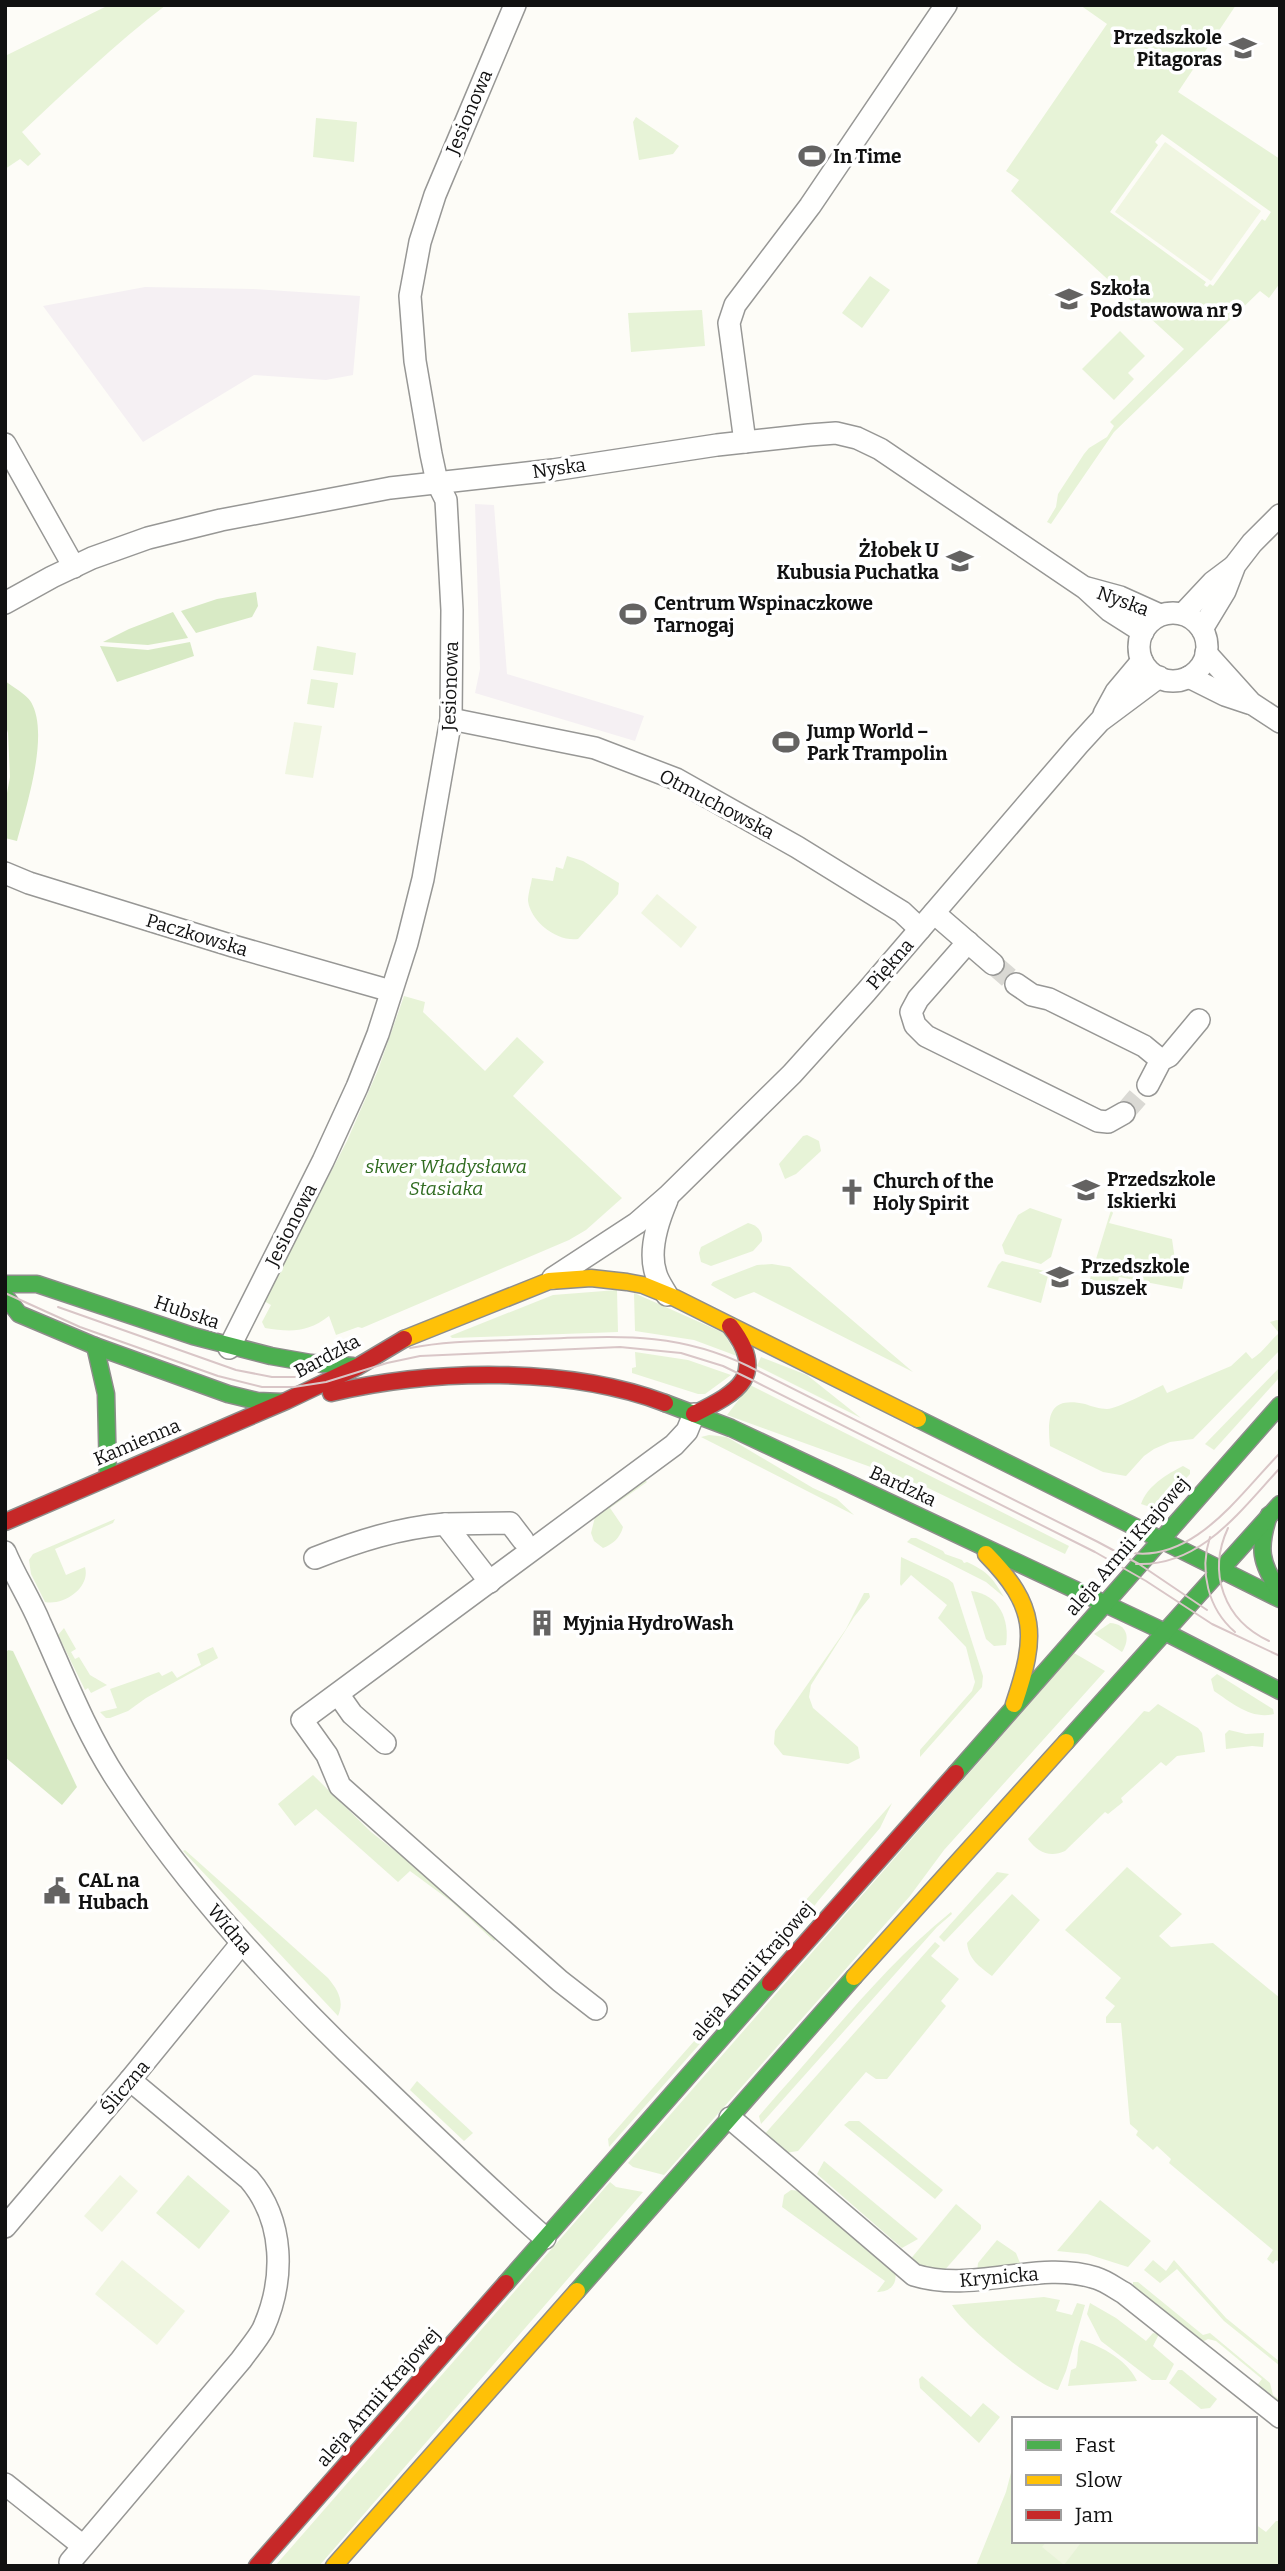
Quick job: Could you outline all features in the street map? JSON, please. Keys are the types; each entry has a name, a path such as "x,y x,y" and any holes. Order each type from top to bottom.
{"main road":[{"name":"Bardzka","path":"286,1401 357,1367 398,1341 549,1282 592,1278 627,1282 667,1295 1280,1599"},
{"name":"Hubska","path":"5,1284 37,1284 229,1348 291,1362 357,1367"},
{"path":"5,1296 19,1314 94,1346 228,1394 257,1401 286,1401"},
{"path":"694,1414 727,1398 746,1377 748,1351 745,1342 730,1326"},
{"path":"94,1346 104,1384 108,1476"},
{"name":"Bardzka","path":"286,1401 377,1382 441,1377 509,1376 576,1380 624,1389 731,1428 1165,1632 1280,1690"},
{"name":"Kamienna","path":"5,1522 286,1401"},
{"name":"aleja Armii Krajowej","path":"257,2566 1280,1405"},
{"path":"334,2566 730,2118 1275,1510"},
{"path":"1275,1510 1260,1546 1263,1565 1280,1592"},
{"path":"970,1540 998,1565 1027,1610 1030,1628 1027,1670 1014,1704"}],"street":[{"name":"Jesionowa","path":"229,1348 358,1087 407,943 424,879 451,719 452,610 446,499 437,482 415,361 410,296 413,272 435,195 515,5"},
{"path":"745,442 729,323 735,305 810,206 946,5"},
{"name":"Nyska","path":"5,603 74,567 148,538 221,520 390,488 553,470 745,442 836,433 871,444 1085,588 1110,611 1143,632"},
{"path":"5,443 74,567"},
{"path":"1183,614 1213,582 1235,565 1280,515"},
{"path":"1202,629 1225,591 1235,565"},
{"name":"Nyska","path":"1085,588 1120,597 1160,615"},
{"path":"1174,612 1183,614 1193,619 1202,629 1207,642 1206,653 1200,667 1189,677 1175,681 1159,677 1149,670 1142,661 1139,643 1147,624 1160,615 1174,612"},
{"path":"1206,653 1251,703 1280,722"},
{"name":"Piękna","path":"549,1282 629,1228 668,1196 792,1074 1100,721 1116,692 1142,661"},
{"name":"Piękna","path":"1100,721 1159,677"},
{"path":"1189,677 1225,695 1251,703"},
{"name":"Otmuchowska","path":"451,719 595,748 676,779 797,847 902,912 927,921 968,942 993,964"},
{"name":"Paczkowska","path":"5,873 29,883 233,946 391,991"},
{"path":"968,942 918,999 911,1012 915,1025 926,1036 1098,1121 1108,1122 1124,1114"},
{"path":"1016,984 1031,995 1049,999 1144,1046 1161,1060"},
{"path":"1148,1085 1161,1060 1169,1056 1199,1020"},
{"name":"Piękna","path":"667,1295 655,1273 654,1254 658,1223 668,1196"},
{"path":"596,2009 550,1972 340,1786 327,1755 302,1720 674,1445 687,1431 694,1414"},
{"path":"314,1558 378,1535 419,1526 510,1523 523,1540"},
{"path":"445,1524 490,1582"},
{"name":"Widna","path":"5,1552 40,1622 74,1701 109,1767 173,1860 241,1944 330,2036 502,2202 545,2238"},
{"path":"338,1694 352,1714 385,1743"},
{"name":"Śliczna","path":"5,2227 241,1944"},
{"path":"5,2484 76,2554 241,2360 262,2331 276,2293 276,2235 262,2195 248,2179 130,2080"},
{"name":"Krynicka","path":"730,2118 914,2275 941,2282 994,2280 1051,2273 1096,2278 1124,2293 1280,2417"}],"shaded area":[{"path":"145,287 253,289 360,296 353,375 326,380 254,375 143,442 43,306"},
{"path":"475,504 494,505 507,674 644,716 635,741 475,693 480,669"}],"green space":[{"path":"109,5 166,5 110,51 22,132 41,154 28,166 20,159 5,169 5,56"},
{"path":"1080,5 1236,5 1178,92 1280,159 1280,283 1269,298 1260,291 1114,432 1051,524 1047,522 1056,507 1058,494 1084,454 1107,437 1114,426 1110,422 1184,349 1011,191 1019,180 1006,171 1107,24","holes":["1162,134 1271,212 1265,221 1262,219 1213,286 1210,284 1207,287 1204,285 1206,282 1110,212 1158,145 1155,142"]},
{"path":"636,117 679,146 673,154 639,160 633,122"},
{"path":"316,118 357,122 354,162 313,157"},
{"path":"1165,142 1261,211 1211,281 1115,212"},
{"path":"870,276 890,290 862,328 842,313"},
{"path":"702,310 705,346 631,352 628,313"},
{"path":"1120,331 1145,356 1128,373 1134,379 1114,400 1082,369"},
{"path":"256,592 258,606 252,617 196,633 181,611 217,599"},
{"path":"173,612 188,638 148,645 103,642 129,629"},
{"path":"190,642 194,656 117,682 100,646 148,650"},
{"path":"317,646 356,653 353,675 313,670"},
{"path":"311,679 338,683 334,708 307,704"},
{"path":"5,681 31,702 38,732 34,771 17,841 5,838 5,804 10,777 5,722"},
{"path":"294,722 322,726 313,778 285,774"},
{"path":"567,856 583,861 619,883 618,894 578,939 562,937 546,929 534,916 528,901 532,878 553,881 556,867 563,869"},
{"path":"657,894 697,927 681,948 641,913"},
{"name":"skwer Władysława Stasiaka","path":"404,996 425,1002 423,1012 485,1071 517,1037 544,1062 513,1096 622,1198 586,1230 569,1240 362,1328 336,1335 329,1316 313,1326 298,1330 265,1328 262,1322 271,1305 264,1301 347,1141 378,1070"},
{"path":"807,1135 819,1141 821,1151 796,1174 785,1179 779,1164 803,1136"},
{"path":"1030,1208 1062,1219 1051,1257 1041,1264 1005,1254 1002,1245 1018,1215"},
{"path":"1111,1210 1113,1213 1109,1223 1172,1239 1175,1260 1185,1273 1182,1289 1119,1277 1116,1289 1089,1282"},
{"path":"748,1223 757,1227 762,1234 762,1241 753,1251 711,1266 701,1262 701,1247"},
{"path":"1002,1261 1049,1272 1041,1303 987,1287"},
{"path":"757,1265 790,1267 913,1372 754,1292 735,1299 711,1285"},
{"path":"617,1290 618,1332 450,1336 553,1295"},
{"path":"634,1293 724,1333 737,1356 694,1340 635,1331"},
{"path":"1280,1321 1280,1350 1193,1439 1170,1442 1154,1449 1126,1476 1103,1472 1050,1446 1050,1417 1057,1406 1073,1402 1107,1409 1127,1403 1163,1385 1167,1393 1231,1366 1246,1352 1252,1359 1279,1333 1270,1322"},
{"path":"635,1352 688,1360 731,1375 705,1394 698,1394 632,1373 632,1368 636,1367"},
{"path":"761,1357 807,1375 861,1418 757,1366"},
{"path":"1280,1367 1280,1377 1214,1450 1205,1444"},
{"path":"750,1385 1069,1546 1065,1554 926,1487 727,1415"},
{"path":"701,1437 727,1437 813,1488 837,1499 854,1515"},
{"path":"1183,1466 1190,1470 1190,1474 1167,1499 1150,1507 1141,1504 1153,1486"},
{"path":"645,1480 647,1482 610,1508 623,1527 616,1540 603,1548 594,1541 591,1533 595,1517"},
{"path":"115,1519 113,1523 55,1549 66,1575 85,1567 86,1575 74,1594 60,1601 45,1602 31,1574 29,1560 33,1554"},
{"path":"911,1538 985,1572 1004,1597 986,1582 907,1542"},
{"path":"901,1557 953,1583 983,1676 982,1687 920,1757 920,1750 972,1691 975,1682 966,1647 938,1618 947,1605 911,1575 901,1586"},
{"path":"971,1591 989,1597 1001,1610 1006,1626 1006,1645 994,1646 986,1639"},
{"path":"864,1593 869,1593 870,1597 854,1617 811,1685 809,1697 813,1708 858,1747 860,1758 848,1764 783,1755 774,1744 775,1731 846,1629"},
{"path":"1110,1623 1120,1626 1126,1633 1122,1652 1094,1634"},
{"path":"64,1628 76,1649 71,1652 75,1659 79,1657 90,1675 107,1685 91,1693 88,1688 85,1690 58,1635"},
{"path":"213,1647 218,1658 128,1711 110,1718 100,1712 117,1708 110,1689 159,1672 162,1676 172,1671 177,1678 201,1665 197,1654"},
{"path":"8,1650 13,1651 77,1787 62,1805 5,1757 5,1654"},
{"path":"1074,1653 1105,1671 944,1850 910,1896 664,2175 633,2167 628,2163"},
{"path":"1217,1674 1273,1709 1274,1714 1250,1713 1214,1691 1211,1679"},
{"path":"1158,1704 1198,1728 1202,1733 1205,1752 1177,1756 1166,1766 1161,1762 1121,1798 1123,1802 1108,1814 1105,1812 1065,1851 1049,1854 1035,1847 1028,1839 1144,1711 1149,1712"},
{"path":"1229,1730 1246,1734 1264,1733 1263,1747 1226,1749 1225,1734"},
{"path":"313,1775 371,1832 497,1937 494,1941 452,1902 410,1871 398,1882 316,1809 295,1826 278,1804"},
{"path":"892,1803 880,1828 818,1901 779,1954 609,2147 608,2139 798,1923 797,1910"},
{"path":"183,1851 328,1978 340,2000 338,2016"},
{"path":"1127,1867 1182,1914 1159,1936 1171,1947 1213,1943 1280,1998 1280,2263 1276,2260 1273,2264 1267,2259 1273,2250 1169,2163 1171,2159 1157,2146 1153,2150 1136,2135 1138,2131 1130,2124 1121,2023 1106,2023 1106,2017 1115,2006 1105,1998 1121,1978 1065,1930"},
{"path":"997,1872 1009,1874 944,1942 939,1937"},
{"path":"1012,1894 1040,1920 992,1976 972,1958 967,1943"},
{"path":"951,1912 761,2124 759,2116 861,1999 904,1954"},
{"path":"935,1942 940,1946 931,1956 959,1979 941,2001 946,2006 887,2079 876,2079 866,2072 798,2151 785,2153 763,2136"},
{"path":"417,2081 473,2133 464,2141 410,2090"},
{"path":"849,2121 859,2121 943,2190 935,2199 844,2125"},
{"path":"824,2161 918,2239 902,2248 817,2174"},
{"path":"120,2175 138,2191 102,2232 84,2216"},
{"path":"188,2175 230,2211 199,2249 156,2213"},
{"path":"610,2182 616,2187 643,2192 319,2566 275,2566"},
{"path":"791,2190 801,2191 895,2272 892,2287 877,2292 885,2281 782,2207 784,2195"},
{"path":"1100,2200 1151,2241 1128,2267 1087,2254 1057,2251"},
{"path":"956,2204 981,2225 981,2229 942,2273 909,2261"},
{"path":"997,2240 1016,2253 1020,2263 1014,2268 977,2272 978,2263"},
{"path":"122,2260 185,2311 157,2345 95,2294"},
{"path":"1153,2260 1166,2271 1174,2260 1226,2318 1280,2362 1280,2366 1224,2321 1177,2269 1160,2283 1144,2270"},
{"path":"1133,2282 1138,2282 1203,2335 1210,2333 1270,2383 1273,2395 1280,2400 1280,2407 1255,2388 1262,2379 1216,2341 1208,2339 1200,2343 1133,2288"},
{"path":"1044,2297 1060,2300 1056,2311 1072,2315 1077,2303 1085,2305 1058,2390 1034,2378 1001,2353 970,2326 952,2305"},
{"path":"1090,2303 1116,2318 1146,2341 1153,2333 1159,2334 1153,2346 1174,2364 1166,2380 1152,2380 1101,2341 1087,2314"},
{"path":"1081,2340 1114,2355 1137,2381 1068,2386 1071,2370 1076,2368"},
{"path":"1178,2370 1182,2370 1217,2399 1210,2408 1201,2409 1169,2383"},
{"path":"922,2376 971,2417 983,2403 1000,2417 979,2443 920,2388 919,2379"},
{"path":"1012,2469 1012,2543 1257,2543 1257,2525 1266,2532 1276,2521 1280,2521 1280,2566 976,2566 1006,2492"},
{"path":"1045,2543 1080,2544 1064,2565 1042,2547"}],"tunnel":[{"path":"993,964 1016,984"},
{"path":"1124,1113 1148,1085"}],"tram line":[{"path":"5,1293 80,1327 218,1376 262,1387 294,1387 326,1382 420,1356 620,1347 681,1353 723,1366 1095,1552 1212,1624 1280,1656"},
{"path":"58,1307 236,1370 272,1377 301,1377"},
{"path":"410,1348 471,1341 616,1337 668,1341 721,1354 1098,1542 1139,1564 1207,1610"},
{"path":"1122,1551 1147,1554 1170,1549 1191,1539 1230,1507 1280,1453"},
{"path":"1136,1564 1159,1562 1200,1546 1234,1518 1280,1468"},
{"path":"1228,1528 1219,1562 1224,1593 1241,1621 1269,1641"},
{"path":"1210,1537 1205,1563 1208,1589 1218,1612 1235,1632"}],"traffic: fast":[{"path":"5,1284 37,1284 193,1336 271,1356 311,1363 353,1366"},
{"path":"5,1296 19,1314 95,1346 228,1394 257,1401 282,1402"},
{"path":"95,1346 106,1394 108,1476"},
{"path":"665,1403 731,1428 1165,1632 1280,1691"},
{"path":"956,1773 1280,1405"},
{"path":"918,1419 1280,1599"},
{"path":"1066,1742 1280,1504"},
{"path":"1269,1515 1263,1537 1263,1555 1268,1572 1280,1592"},
{"path":"577,2291 854,1977"},
{"path":"506,2283 770,1983"}],"traffic: slow":[{"path":"404,1339 549,1281 591,1278 627,1282 643,1285 675,1298 918,1419"},
{"path":"986,1554 1016,1590 1028,1623 1027,1659 1014,1704"},
{"path":"854,1977 1066,1742"},
{"path":"334,2566 577,2291"}],"traffic: jam":[{"path":"694,1414 724,1398 743,1380 747,1370 747,1357 730,1326"},
{"path":"5,1522 286,1401 357,1367 404,1339"},
{"path":"331,1393 412,1379 500,1375 586,1382 665,1403"},
{"path":"770,1983 956,1773"},
{"path":"257,2566 506,2283"}],"place":[{"name":"Przedszkole Pitagoras","path":"1243,48"},
{"name":"In Time","path":"812,156"},
{"name":"Szkoła Podstawowa nr 9","path":"1069,299"},
{"name":"Żłobek U Kubusia Puchatka","path":"960,561"},
{"name":"Centrum Wspinaczkowe Tarnogaj","path":"633,614"},
{"name":"Jump World – Park Trampolin","path":"786,742"},
{"name":"Przedszkole Iskierki","path":"1086,1190"},
{"name":"Church of the Holy Spirit","path":"852,1192"},
{"name":"Przedszkole Duszek","path":"1060,1277"},
{"name":"Myjnia HydroWash","path":"542,1623"},
{"name":"CAL na Hubach","path":"57,1891"}]}
